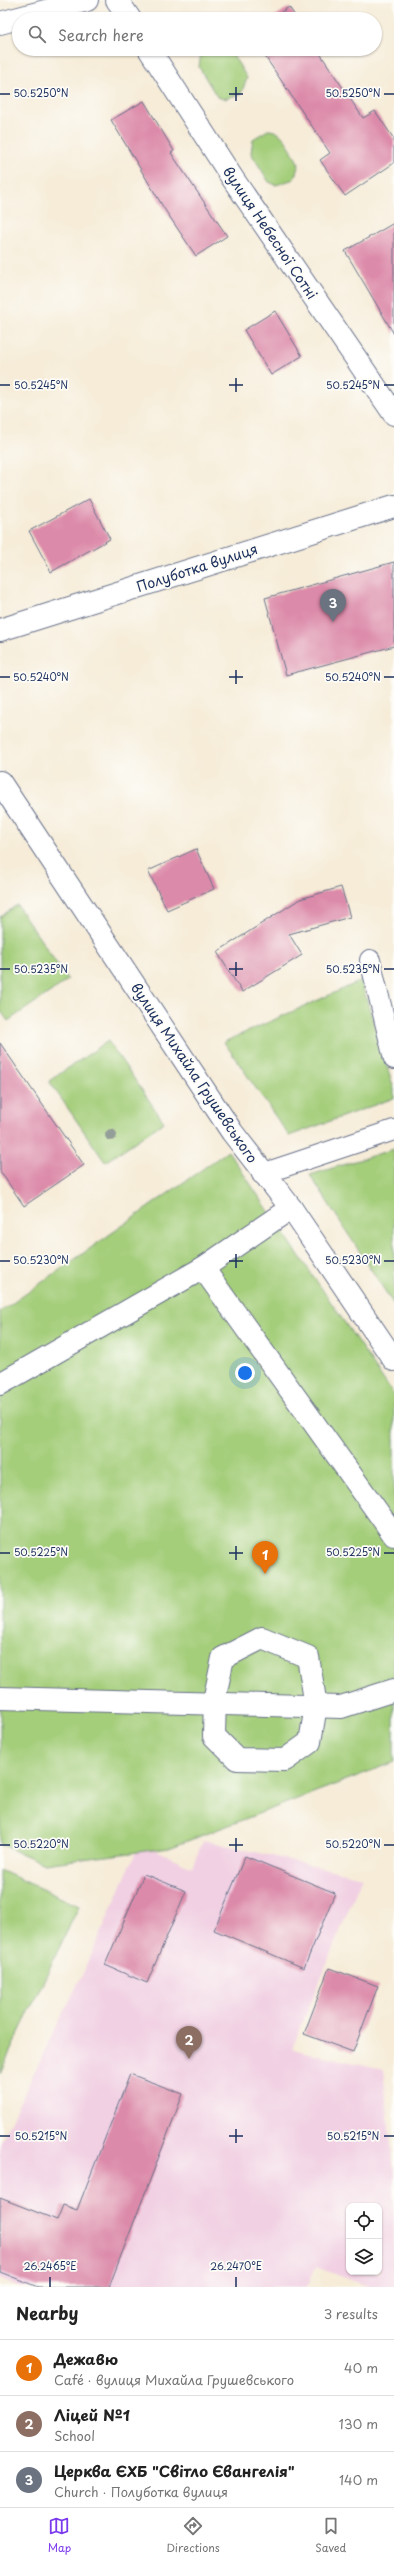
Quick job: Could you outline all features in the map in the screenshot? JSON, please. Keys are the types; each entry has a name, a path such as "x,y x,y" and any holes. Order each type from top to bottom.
{"street":[{"path":"42,12 88,0"},
{"path":"118,0 126,12"},
{"path":"0,23 12,20"},
{"name":"вулиця Небесної Сотні","path":"154,56 233,179 394,414"},
{"name":"Полуботка вулиця","path":"0,630 394,506"},
{"name":"вулиця Михайла Грушевського","path":"0,782 262,1174 291,1208 394,1360"},
{"path":"0,1384 203,1268 291,1208"},
{"path":"203,1268 394,1535"},
{"path":"262,1638 308,1657 316,1706 310,1742 285,1760 237,1759 214,1736 215,1705 223,1658 262,1638"},
{"path":"0,1698 215,1705 341,1707 394,1690"}],"lane":[{"path":"370,960 394,1059"},
{"path":"262,1174 394,1130"}],"shaded area":[{"path":"203,1840 362,1877 292,2049 383,2069 394,2173 394,2287 370,2287 316,2267 307,2287 19,2287 0,2279 0,2142 86,1967 140,1843 192,1867"}],"green space":[{"path":"201,56 234,56 247,78 241,94 224,99 217,97 199,67"},
{"path":"268,130 279,133 283,137 299,164 294,179 276,185 269,182 251,153 253,139"},
{"path":"17,905 68,980 8,1021 0,1010 0,917"},
{"path":"361,981 394,1089 394,1098 289,1136 224,1042"},
{"path":"108,1041 164,1122 105,1162 49,1081"},
{"path":"394,1149 394,1305 310,1175"},
{"path":"228,1151 394,1395 394,1762 169,1848 44,1864 0,1844 0,1312"},
{"path":"0,1870 79,1906 0,2073"}],"building":[{"path":"289,7 292,12 282,12"},
{"path":"265,56 322,56 363,118 375,111 394,139 394,163 345,196 320,160 330,153"},
{"path":"144,101 174,151 171,153 227,236 196,256 165,210 111,120"},
{"path":"394,223 394,334 345,251"},
{"path":"275,311 302,356 271,375 244,330"},
{"path":"89,499 110,539 51,572 29,531"},
{"path":"394,562 394,646 286,675 265,598"},
{"path":"196,849 214,889 167,910 148,871"},
{"path":"341,887 350,917 289,934 302,955 242,992 217,952 300,899"},
{"path":"0,1043 84,1165 24,1206 0,1171"},
{"path":"245,1856 335,1893 304,1968 214,1930"},
{"path":"144,1874 186,1891 147,1983 105,1965"},
{"path":"329,1968 378,1986 353,2052 304,2034"},
{"path":"130,2074 183,2094 109,2287 38,2287 0,2272 0,2198 57,2220 63,2205 77,2210"}],"place":[{"name":"Церква ЄХБ \"Світло Євангелія\"","path":"333,622"},
{"name":"Дежавю","path":"265,1574"},
{"name":"Ліцей №1","path":"189,2059"}]}
